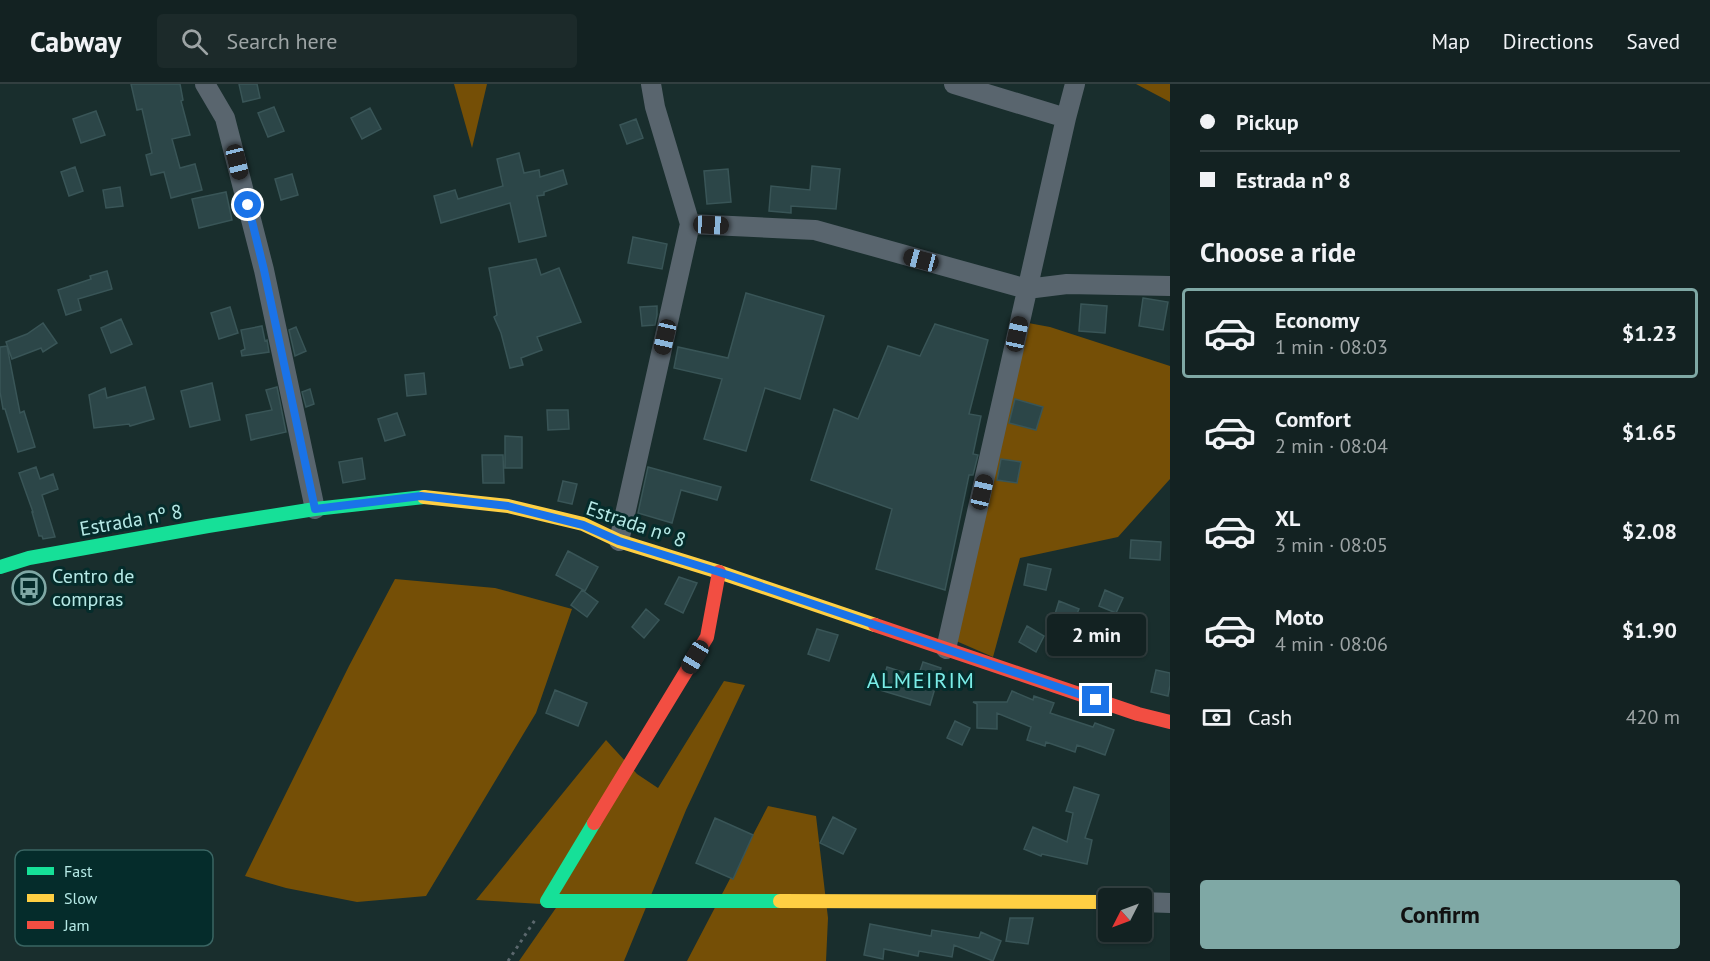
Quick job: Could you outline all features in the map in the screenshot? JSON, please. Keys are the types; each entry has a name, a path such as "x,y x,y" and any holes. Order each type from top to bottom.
{"main road":[{"name":"Estrada nº 8","path":"0,567 40,556 208,526 315,509 421,496 508,506 583,525 619,541 719,572 1138,714 1170,722"},
{"path":"547,901 707,637 719,572"},
{"path":"547,901 1098,902"}],"street":[{"path":"205,84 225,118 228,129 264,270 315,509"},
{"path":"619,541 690,224 655,107 651,84"},
{"path":"954,84 1066,118"},
{"path":"946,649 1075,84"},
{"path":"690,224 815,230 1027,289 1067,284 1170,286"},
{"path":"1152,902 1170,903"}],"path":[{"path":"508,961 547,901"}],"shaded area":[{"path":"454,84 487,84 472,148"},
{"path":"1136,84 1170,84 1170,102"},
{"path":"1012,320 1050,327 1170,366 1170,479 1118,537 1020,558 993,657 947,637"},
{"path":"395,579 495,588 572,609 536,713 426,896 357,902 286,888 245,876 349,666"},
{"path":"724,681 745,685 686,810 624,961 519,961 558,905 476,900 606,740 637,774 658,788"},
{"path":"768,806 816,816 828,918 826,961 687,961"}],"building":[{"path":"131,84 180,84 183,100 181,101 190,135 172,139 180,168 195,164 202,190 171,198 164,172 151,175 146,155 152,153 142,109 137,110"},
{"path":"239,84 257,84 260,98 243,102"},
{"path":"274,107 284,131 268,137 258,113"},
{"path":"370,108 381,129 362,139 351,118"},
{"path":"96,111 105,135 81,143 73,119"},
{"path":"636,119 643,138 627,144 620,125"},
{"path":"519,153 524,173 539,170 540,177 563,170 567,184 537,196 546,236 519,242 510,203 441,223 434,196 455,190 458,199 503,186 497,159"},
{"path":"812,166 840,169 836,209 791,206 791,213 769,211 771,186 810,190"},
{"path":"75,167 83,191 69,196 61,172"},
{"path":"728,169 731,202 707,204 704,171"},
{"path":"292,174 298,195 281,200 275,179"},
{"path":"120,187 123,206 106,208 103,190"},
{"path":"226,192 232,220 199,228 192,199"},
{"path":"633,237 667,244 662,269 628,263"},
{"path":"536,259 541,275 559,268 581,322 537,337 542,350 521,358 523,365 510,368 501,333 494,317 497,315 489,268"},
{"path":"107,271 112,289 78,299 81,310 66,315 58,290"},
{"path":"746,293 824,316 800,399 765,388 746,451 704,439 722,379 674,368 678,347 728,358"},
{"path":"1143,298 1168,302 1163,330 1139,326"},
{"path":"1081,304 1107,306 1105,333 1079,331"},
{"path":"657,306 655,325 642,326 640,307"},
{"path":"230,307 238,333 219,339 211,313"},
{"path":"121,319 132,344 111,353 101,328"},
{"path":"43,323 57,343 43,352 41,348 12,359 6,342 27,334"},
{"path":"935,324 988,340 969,414 981,416 973,454 978,455 973,475 969,475 945,590 876,569 892,509 811,480 834,409 858,419 888,346 920,356"},
{"path":"262,326 269,352 242,356 241,351 245,349 241,330"},
{"path":"296,327 306,351 295,356 289,330"},
{"path":"7,346 20,413 24,411 35,447 18,452 5,409 3,409 0,392 0,347"},
{"path":"424,373 426,394 407,396 405,375"},
{"path":"212,383 220,420 190,427 181,391"},
{"path":"145,387 154,419 130,426 129,424 94,428 89,395 105,388 107,398"},
{"path":"277,387 286,432 251,440 246,415 272,410 266,390"},
{"path":"310,389 314,404 306,407 302,392"},
{"path":"1015,399 1043,407 1036,430 1009,423"},
{"path":"547,410 568,410 569,429 548,430"},
{"path":"397,413 405,435 385,441 378,419"},
{"path":"505,436 522,437 522,468 505,468"},
{"path":"482,455 503,455 504,483 483,483"},
{"path":"362,458 365,479 343,483 339,462"},
{"path":"1001,459 1021,462 1017,483 997,480"},
{"path":"36,467 40,479 53,474 58,489 42,495 55,537 43,539 39,536 19,473"},
{"path":"648,467 721,487 717,500 681,490 672,523 638,513"},
{"path":"563,481 577,484 572,504 558,501"},
{"path":"1131,540 1161,542 1160,560 1130,558"},
{"path":"568,551 598,567 585,591 556,575"},
{"path":"1028,564 1051,569 1046,590 1024,585"},
{"path":"679,577 697,583 683,613 665,604"},
{"path":"582,590 598,602 587,617 571,605"},
{"path":"1105,590 1123,598 1116,613 1099,606"},
{"path":"1059,601 1079,609 1074,621 1055,614"},
{"path":"646,609 659,620 644,638 632,627"},
{"path":"1027,626 1044,636 1036,652 1019,642"},
{"path":"817,629 838,635 829,661 808,654"},
{"path":"923,662 941,668 930,705 880,690 887,667 918,677"},
{"path":"1156,670 1170,673 1168,696 1151,692"},
{"path":"555,690 587,703 578,726 546,713"},
{"path":"1012,691 1033,700 1034,696 1054,703 1050,713 1093,727 1095,723 1114,730 1105,755 1077,745 1075,752 1046,742 1045,746 1027,740 1031,727 997,713 997,729 977,728 977,704 973,702 1007,702"},
{"path":"955,721 970,728 962,745 947,738"},
{"path":"1074,787 1099,795 1085,838 1092,840 1087,864 1042,854 1041,856 1024,849 1033,827 1067,842 1073,813 1066,811"},
{"path":"833,817 856,829 843,854 820,843"},
{"path":"715,818 753,835 733,879 696,863"},
{"path":"1010,918 1033,918 1028,944 1006,941"},
{"path":"870,924 931,936 932,930 979,938 981,932 1001,941 993,961 954,945 952,957 919,951 918,956 884,949 883,959 864,955"}],"traffic: fast":[{"path":"0,567 29,558 208,526 315,509 424,497"},
{"path":"594,823 547,901 780,901"}],"traffic: slow":[{"path":"424,497 508,506 583,524 619,541 875,625"},
{"path":"780,901 1098,902"}],"traffic: jam":[{"path":"594,823 707,637 719,572"},
{"path":"875,625 1138,714 1170,722"}],"place":[{"name":"Centro de compras","path":"29,588"}],"district":[{"name":"ALMEIRIM","path":"921,680"}],"route":[{"path":"248,205 315,509 421,496 508,506 583,525 619,541 719,572 1096,700"}]}
